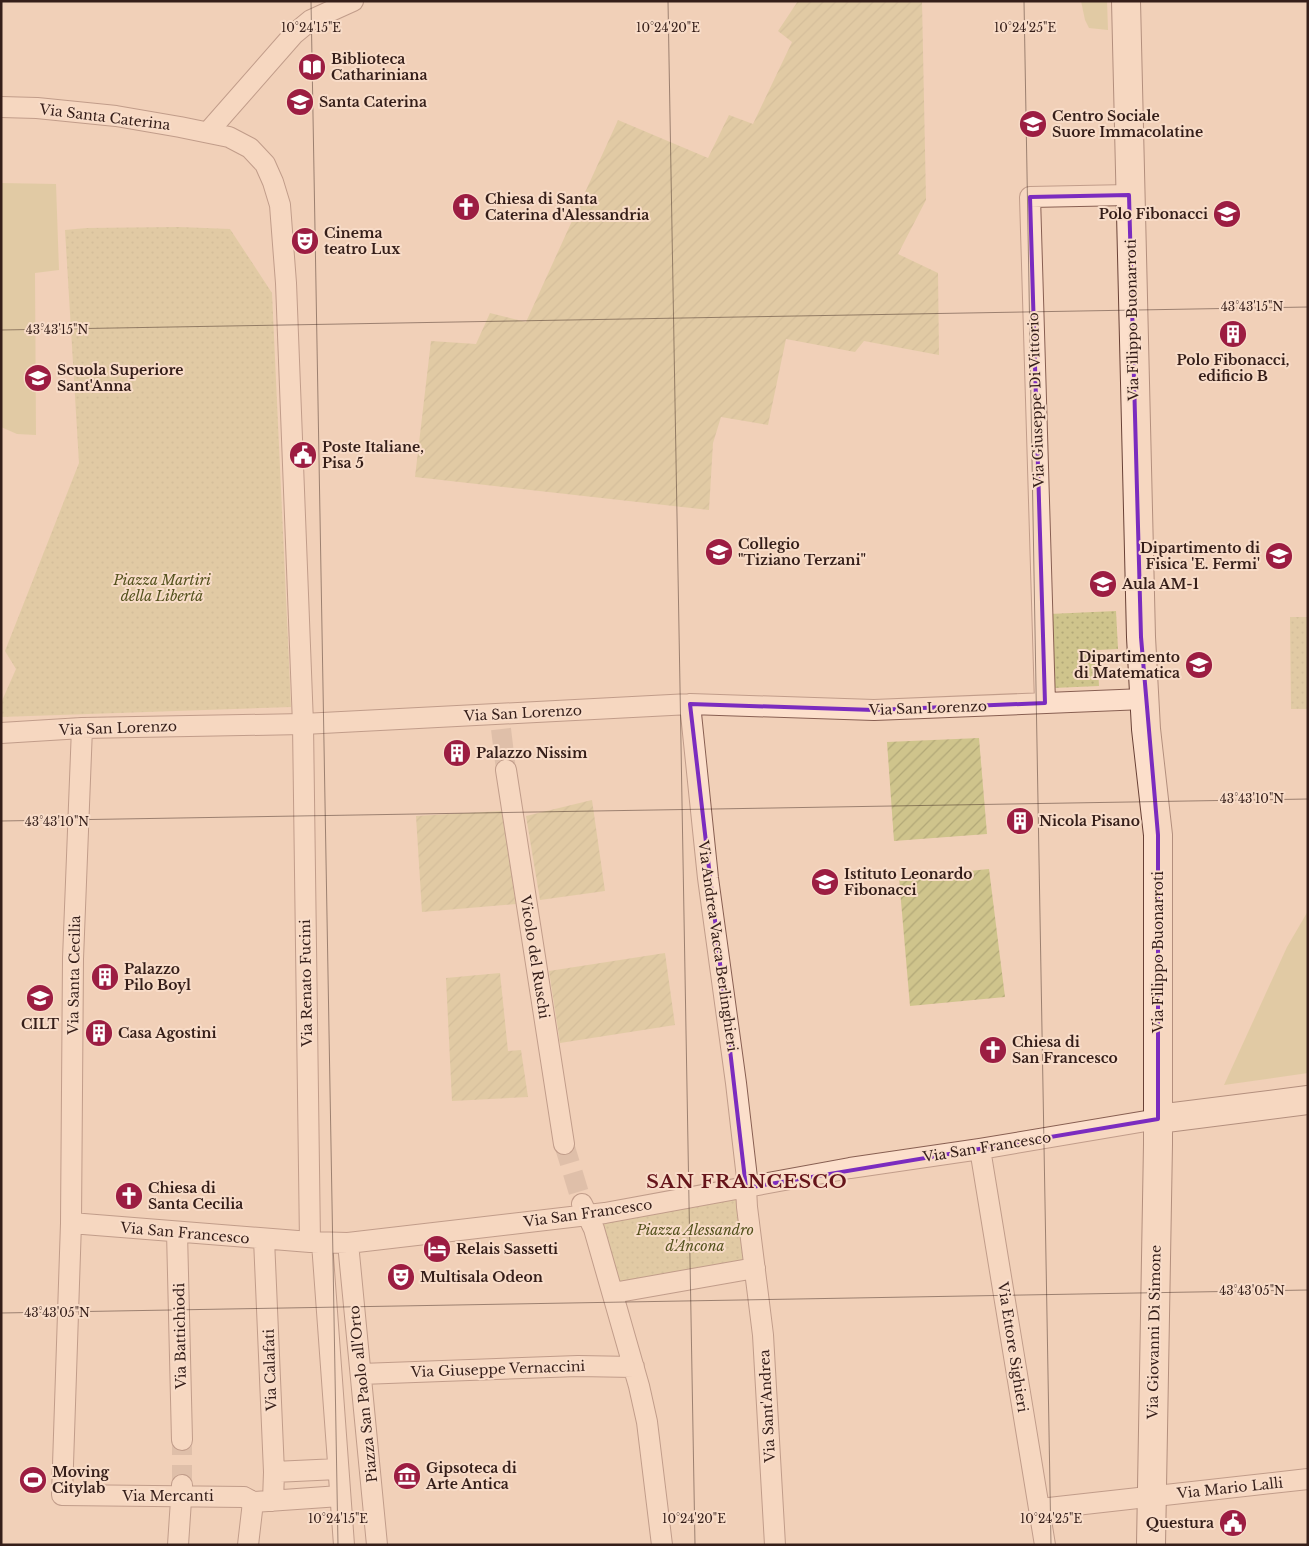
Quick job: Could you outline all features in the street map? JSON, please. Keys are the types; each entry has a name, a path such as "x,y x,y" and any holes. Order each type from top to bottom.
{"street":[{"path":"208,132 294,34 311,20 353,1"},
{"name":"Via Filippo Buonarroti","path":"1126,1 1140,608 1144,699 1158,835 1158,1119"},
{"name":"Via Santa Caterina","path":"1,107 38,108 116,116 208,132 239,141 250,148 265,164 280,205 283,231 303,724"},
{"name":"Via Giuseppe Di Vittorio","path":"1045,703 1030,197 1130,195"},
{"name":"Via San Lorenzo","path":"1,733 82,728 500,721 690,704 874,710 1144,699"},
{"name":"Via Andrea Vacca Berlinghieri","path":"690,704 708,878 747,1178 746,1188"},
{"name":"Via Renato Fucini","path":"303,724 316,1243"},
{"name":"Via Santa Cecilia","path":"62,1495 71,1223 73,959 82,728"},
{"name":"Vicolo del Ruschi","path":"506,770 564,1144"},
{"name":"Via San Francesco","path":"71,1223 316,1243 348,1243 746,1188 850,1168 980,1149 1158,1119 1308,1100"},
{"name":"Via Giovanni Di Simone","path":"1151,1545 1158,1119"},
{"name":"Via Ettore Sighieri","path":"980,1149 1045,1545"},
{"path":"613,1293 756,1268 746,1188"},
{"path":"585,1209 594,1229 613,1293 647,1422 662,1545"},
{"name":"Via Battichiodi","path":"177,1232 182,1440"},
{"name":"Via Calafati","path":"264,1239 274,1472 273,1501"},
{"name":"Piazza San Paolo all'Orto","path":"316,1243 344,1545"},
{"name":"Piazza San Paolo all'Orto","path":"348,1243 377,1545"},
{"name":"Via Sant'Andrea","path":"756,1268 763,1335 775,1545"},
{"name":"Via Giuseppe Vernaccini","path":"360,1374 578,1366 634,1368"},
{"path":"274,1472 338,1469"},
{"name":"Via Mario Lalli","path":"1040,1510 1308,1479"},
{"path":"178,1545 182,1490"},
{"name":"Via Mercanti","path":"62,1495 182,1490 244,1497 253,1502 273,1501"},
{"path":"273,1501 340,1496"},
{"path":"248,1545 253,1502"}],"highlighted area":[{"path":"1129,195 1141,637 1158,835 1158,1119 746,1188 690,704 874,710 1045,703 1030,197"}],"green space":[{"path":"798,1 922,1 926,200 898,254 938,273 939,355 864,341 855,352 786,339 768,425 721,417 713,443 709,510 415,477 431,341 476,344 490,313 526,322 618,120 708,158 729,115 753,124 792,42 778,31"},
{"path":"1081,1 1107,1 1108,30 1089,28 1085,20"},
{"path":"1,183 56,184 59,270 35,273 36,435 17,434 1,427"},
{"name":"Piazza Martiri della Libertà","path":"179,227 230,229 272,293 291,707 1,717 1,703 16,669 5,651 79,463 65,230"},
{"path":"1116,611 1118,649 1097,650 1099,686 1053,688 1049,614"},
{"path":"1290,617 1308,617 1308,709 1291,709"},
{"path":"979,738 987,834 894,841 887,742"},
{"path":"592,800 605,891 540,900 526,816"},
{"path":"502,811 516,904 422,912 416,816"},
{"path":"989,869 1005,997 910,1006 899,878"},
{"path":"1308,911 1308,1073 1224,1085 1287,947"},
{"path":"665,953 675,1025 560,1043 549,971"},
{"path":"500,973 508,1051 521,1050 528,1097 452,1101 446,978"},
{"name":"Piazza Alessandro d'Ancona","path":"746,1188 755,1268 613,1293 594,1229 605,1213"}],"tunnel":[{"path":"501,729 506,770"},
{"path":"564,1144 582,1203"},
{"path":"182,1440 182,1485"}],"place":[{"name":"Biblioteca Cathariniana","path":"312,67"},
{"name":"Santa Caterina","path":"300,102"},
{"name":"Centro Sociale Suore Immacolatine","path":"1033,124"},
{"name":"Chiesa di Santa Caterina d'Alessandria","path":"466,207"},
{"name":"Polo Fibonacci","path":"1227,214"},
{"name":"Cinema teatro Lux","path":"305,241"},
{"name":"Polo Fibonacci, edificio B","path":"1233,334"},
{"name":"Scuola Superiore Sant'Anna","path":"38,378"},
{"name":"Poste Italiane, Pisa 5","path":"303,455"},
{"name":"Collegio \"Tiziano Terzani\"","path":"719,552"},
{"name":"Dipartimento di Fisica 'E. Fermi'","path":"1279,556"},
{"name":"Aula AM-1","path":"1103,584"},
{"name":"Dipartimento di Matematica","path":"1199,665"},
{"name":"Palazzo Nissim","path":"457,753"},
{"name":"Nicola Pisano","path":"1020,821"},
{"name":"Istituto Leonardo Fibonacci","path":"825,882"},
{"name":"Palazzo Pilo Boyl","path":"105,977"},
{"name":"CILT","path":"40,998"},
{"name":"Casa Agostini","path":"99,1033"},
{"name":"Chiesa di San Francesco","path":"993,1050"},
{"name":"Chiesa di Santa Cecilia","path":"129,1196"},
{"name":"Relais Sassetti","path":"437,1249"},
{"name":"Multisala Odeon","path":"401,1277"},
{"name":"Gipsoteca di Arte Antica","path":"407,1476"},
{"name":"Moving Citylab","path":"33,1480"},
{"name":"Questura","path":"1233,1523"}],"district":[{"name":"SAN FRANCESCO","path":"747,1181"}]}
